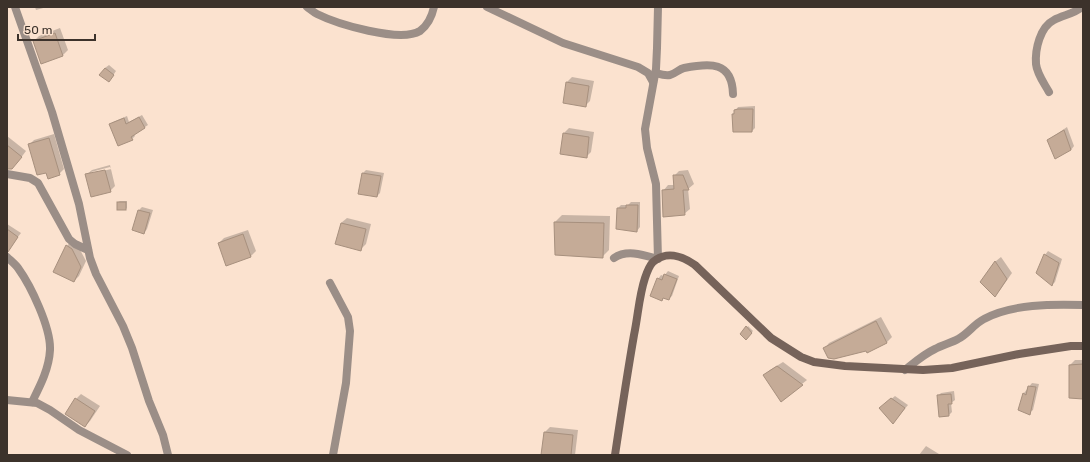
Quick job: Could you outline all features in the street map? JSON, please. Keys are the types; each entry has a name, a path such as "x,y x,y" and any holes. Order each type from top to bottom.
{"street":[{"path":"14,7 52,112 79,204 88,250 96,274 123,326 132,348 168,455"},
{"path":"307,7 317,14 345,24 379,33 396,34 410,34 420,30 430,18 434,7"},
{"path":"486,7 563,43 638,67 654,78 670,75 684,68 702,65 725,70 730,76 733,94"},
{"path":"658,7 657,48 654,78 645,129 647,148 656,184 658,259"},
{"path":"1049,92 1036,64 1040,36 1050,22 1082,7"},
{"path":"7,174 30,178 38,183 69,239 75,244 88,250"},
{"path":"614,258 621,253 633,253 658,259"},
{"path":"615,455 644,279 652,262 668,255 674,255 688,260 695,265 770,338 801,357 814,362 829,365 923,370 952,368 1019,354 1071,346 1083,346"},
{"path":"7,257 17,267 26,281 49,335 50,350 45,373 32,402"},
{"path":"330,283 348,317 350,331 346,383 333,455"},
{"path":"905,370 932,350 956,341 978,323 993,314 1026,307 1083,305"},
{"path":"7,400 32,402 43,406 79,430 127,455"}],"building":[{"path":"55,33 63,56 41,64 33,41"},
{"path":"105,68 114,75 109,82 99,75"},
{"path":"566,82 589,86 586,107 563,103"},
{"path":"753,109 752,132 733,132 732,114 734,114 734,110"},
{"path":"139,117 145,128 131,137 133,140 118,146 109,124 124,118 126,124"},
{"path":"1064,130 1071,150 1055,159 1047,140"},
{"path":"563,133 589,137 587,158 560,154"},
{"path":"49,138 60,175 48,179 46,173 37,175 28,144"},
{"path":"7,145 22,157 12,169 7,169"},
{"path":"105,170 111,192 91,197 85,174"},
{"path":"362,173 381,176 377,197 358,194"},
{"path":"673,175 683,175 689,190 683,190 685,215 663,217 662,190 674,189"},
{"path":"117,202 126,202 126,210 117,210"},
{"path":"626,205 638,205 637,232 616,229 617,208 626,208"},
{"path":"138,210 150,213 144,234 132,230"},
{"path":"554,222 604,223 603,258 555,255"},
{"path":"341,223 366,229 361,251 335,244"},
{"path":"7,229 18,237 8,252 7,252"},
{"path":"243,234 251,257 226,266 218,243"},
{"path":"66,245 72,249 81,267 74,282 53,272"},
{"path":"1044,254 1059,263 1052,286 1036,273"},
{"path":"995,261 1007,279 995,297 980,282"},
{"path":"664,274 677,279 669,300 663,298 662,301 650,296 657,278 662,280"},
{"path":"876,321 887,343 867,353 866,351 834,359 828,358 823,348"},
{"path":"746,326 752,333 746,340 740,334"},
{"path":"1083,364 1083,399 1069,398 1069,365"},
{"path":"777,366 803,385 781,402 763,375"},
{"path":"1028,386 1036,387 1030,415 1018,410 1023,393 1026,395"},
{"path":"951,394 952,404 948,404 949,416 939,417 937,395"},
{"path":"75,398 95,411 85,427 65,414"},
{"path":"891,398 905,408 893,424 879,408"},
{"path":"544,432 573,435 571,455 541,455"}]}
